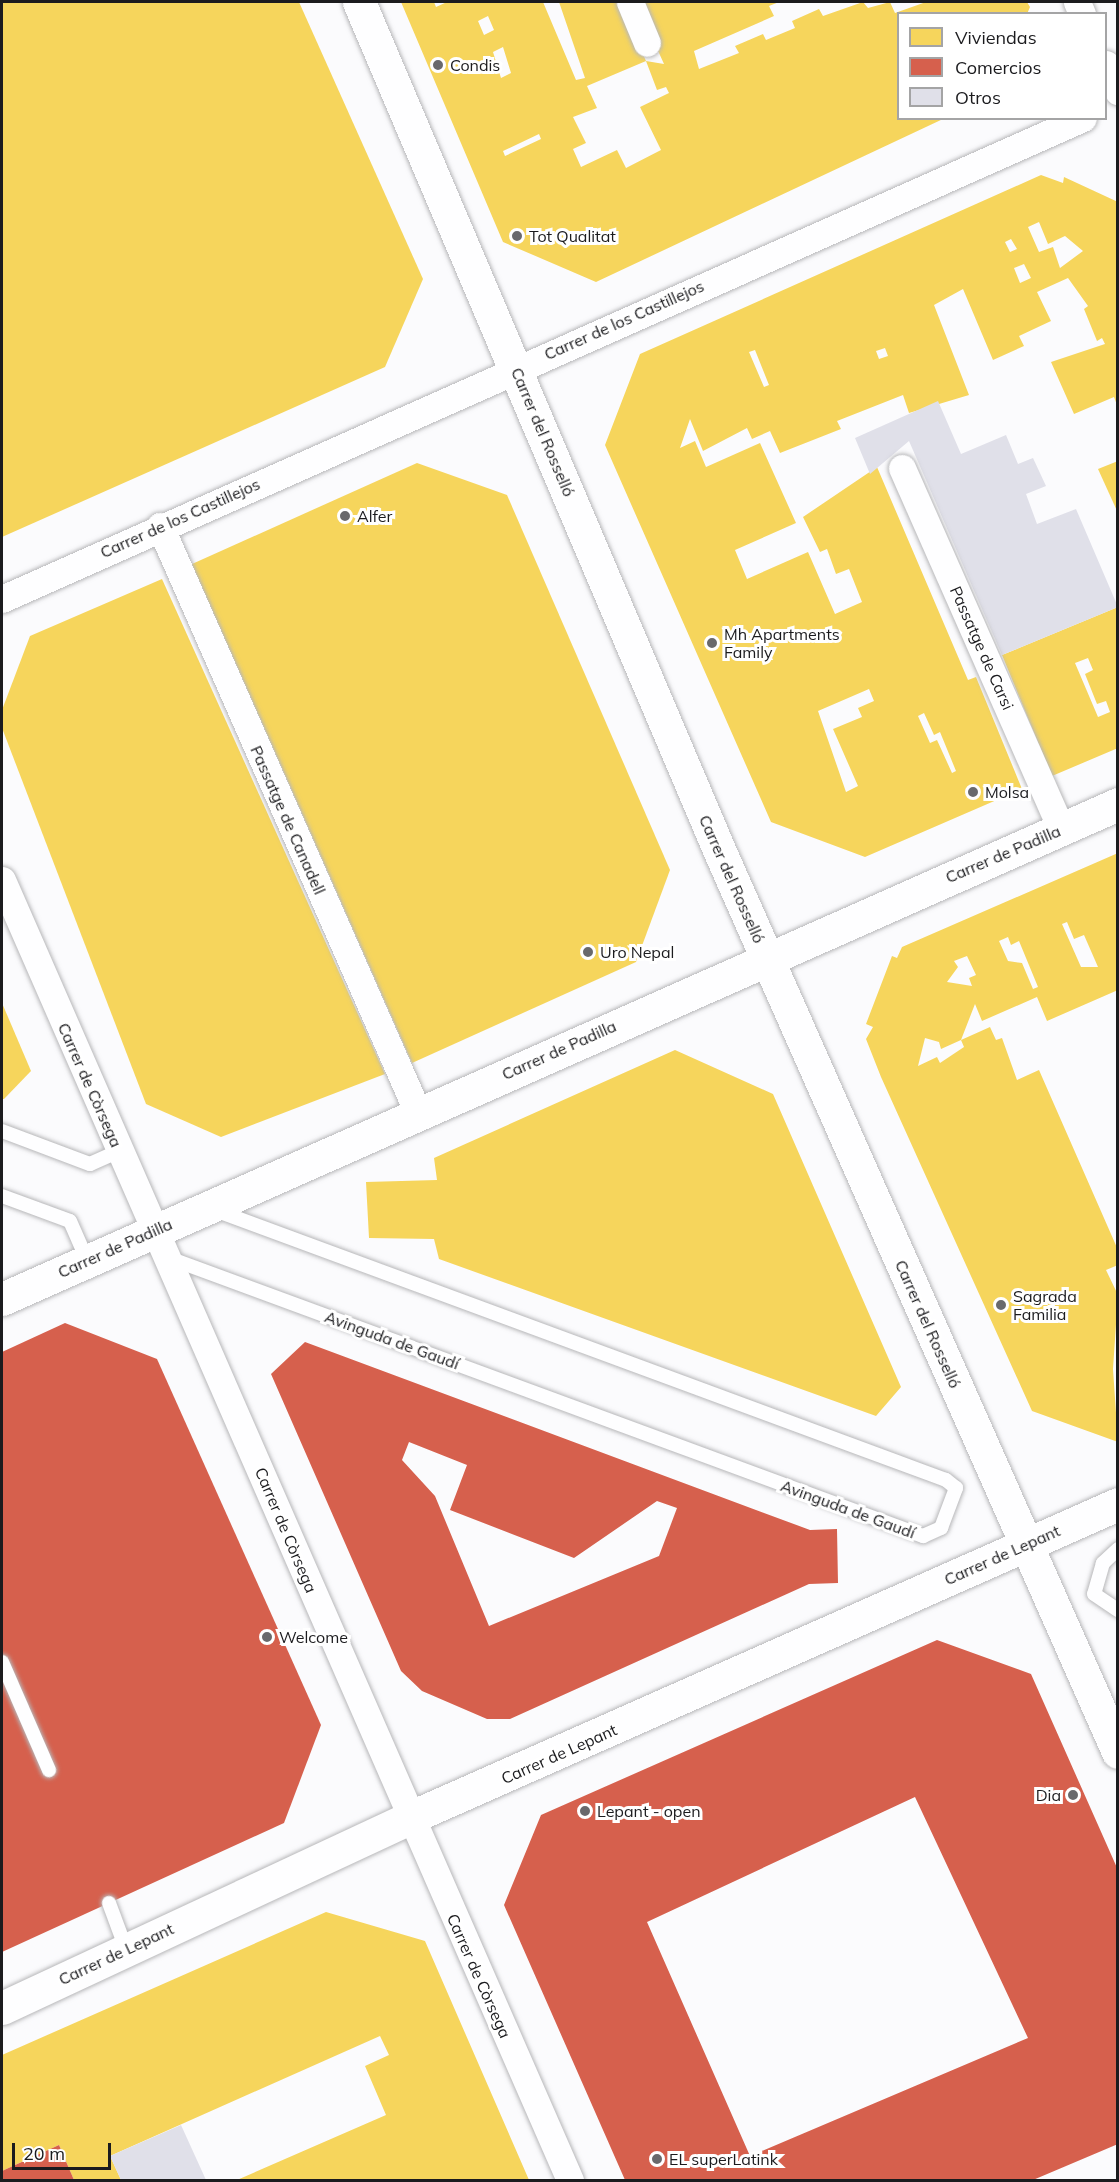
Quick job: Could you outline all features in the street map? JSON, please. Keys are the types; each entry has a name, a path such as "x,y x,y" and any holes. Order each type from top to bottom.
{"main road":[{"name":"Carrer del Rosselló","path":"359,2 766,957 1118,1752"},
{"name":"Carrer de Padilla","path":"2,1299 87,1260 161,1244 208,1208 766,957 1118,804"},
{"name":"Carrer de Lepant","path":"2,2008 409,1818 1118,1504"}],"street":[{"path":"630,2 647,43"},
{"path":"1107,66 1118,91"},
{"name":"Carrer de los Castillejos","path":"2,599 160,526 1078,120"},
{"name":"Passatge de Carsi","path":"902,468 1061,829"},
{"name":"Passatge de Canadell","path":"160,526 418,1113"},
{"name":"Carrer de Còrsega","path":"2,880 409,1818 570,2181"}],"lane":[{"path":"2,1131 90,1164 119,1152"},
{"path":"2,1196 70,1221 87,1260"},
{"name":"Avinguda de Gaudí","path":"161,1244 923,1536 941,1528 956,1488 946,1480 208,1208"},
{"path":"1118,1549 1103,1563 1095,1594 1118,1610"},
{"path":"2,1662 49,1770"},
{"path":"109,1903 126,1949"}],"building: Viviendas":[{"path":"2,2 299,2 423,279 385,367 2,537"},
{"path":"401,2 434,2 436,7 447,2 543,2 576,80 585,78 559,2 619,2 646,61 664,64 636,2 779,2 769,6 774,16 694,51 699,69 739,53 735,46 763,34 766,40 795,28 792,21 819,9 823,16 863,2 868,8 890,2 895,13 897,12 897,120 941,120 596,282 503,242","holes":["488,16 494,30 484,35 478,21","503,47 511,73 501,78 493,52","646,61 657,90 666,87 669,93 640,107 661,150 626,168 617,150 581,167 573,149 586,143 573,117 597,108 587,86","539,134 541,139 505,156 503,151"]},
{"path":"926,2 1027,2 1030,7 1028,12 898,12"},
{"path":"1041,175 1063,183 1064,177 1118,202 1117,405 1114,397 1074,414 1051,362 1105,344 1102,338 1097,341 1084,309 1088,306 1068,278 1037,292 1051,321 1019,336 1024,346 993,360 963,289 934,305 969,395 909,413 903,395 837,421 841,429 780,453 770,431 752,439 747,428 703,451 690,419 680,448 695,441 706,467 760,443 796,523 735,550 747,579 808,552 835,614 862,602 849,569 836,574 827,549 820,552 803,517 877,467 968,680 976,677 1022,789 865,857 771,822 605,445 640,354","holes":["1039,222 1048,244 1065,236 1083,251 1060,268 1053,247 1039,252 1028,227","1011,239 1017,249 1010,252 1005,242","1024,264 1031,278 1020,283 1014,268","885,348 888,356 879,359 876,351","755,350 769,385 764,387 749,352","869,689 874,701 858,708 862,717 833,729 858,786 846,792 818,711","924,713 934,735 940,732 956,771 952,773 937,740 930,743 918,716"]},
{"path":"1118,461 1118,513 1098,469"},
{"path":"417,463 507,495 670,870 636,962 412,1063 192,564"},
{"path":"162,579 385,1074 221,1137 146,1104 2,728 2,710 30,636"},
{"path":"1118,607 1118,748 1052,776 1002,655","holes":["1088,658 1093,670 1085,674 1097,704 1106,701 1110,712 1098,717 1075,663"]},
{"path":"1118,853 1118,990 1047,1021 1037,997 982,1021 975,1004 961,1040 990,1027 996,1040 1002,1038 1017,1080 1039,1070 1118,1250 1118,1265 1106,1270 1118,1295 1113,1369 1118,1442 1032,1411 881,1077 866,1039 873,1027 866,1024 892,956 897,958 902,947","holes":["1067,922 1074,939 1084,935 1098,967 1081,967 1062,924","1008,937 1011,945 1019,941 1038,987 1033,989 1022,963 1008,961 999,941","967,956 976,975 969,978 972,986 947,982 958,967 954,961","925,1038 939,1042 941,1049 961,1040 964,1047 940,1063 937,1057 918,1066"]},
{"path":"2,1003 31,1071 4,1099 2,1099"},
{"path":"675,1050 773,1094 901,1387 876,1416 439,1259 434,1239 369,1238 366,1182 437,1180 434,1158"},
{"path":"326,1912 425,1941 529,2180 237,2180 386,2115 365,2066 389,2055 380,2036 110,2156 121,2180 74,2180 59,2145 2,2171 2,2055"}],"building: Comercios":[{"path":"65,1323 157,1359 321,1725 284,1823 2,1952 2,1352"},
{"path":"305,1342 810,1530 837,1529 838,1583 809,1584 510,1719 487,1719 422,1691 401,1671 271,1374","holes":["409,1442 467,1465 450,1510 574,1558 657,1501 677,1508 659,1556 489,1626 435,1496 402,1460"]},
{"path":"937,1640 1031,1674 1118,1870 1118,2144 1033,2180 625,2180 504,1905 541,1815","holes":["915,1797 1028,2038 750,2156 647,1922"]},
{"path":"59,2145 74,2180 2,2180 2,2171"}],"building: Otros":[{"path":"938,401 961,454 1006,435 1018,464 1033,458 1046,486 1026,494 1037,524 1076,509 1118,607 1002,655 909,441 870,474 855,438"},
{"path":"181,2125 206,2180 121,2180 110,2156"}],"place":[{"name":"Condis","path":"438,65"},
{"name":"Tot Qualitat","path":"517,236"},
{"name":"Alfer","path":"345,516"},
{"name":"Mh Apartments Family","path":"712,643"},
{"name":"Molsa","path":"973,792"},
{"name":"Uro Nepal","path":"588,952"},
{"name":"Sagrada Familia","path":"1001,1305"},
{"name":"Welcome","path":"267,1637"},
{"name":"Dia","path":"1073,1795"},
{"name":"Lepant - open","path":"585,1811"},
{"name":"EL superLatink","path":"657,2159"}]}
